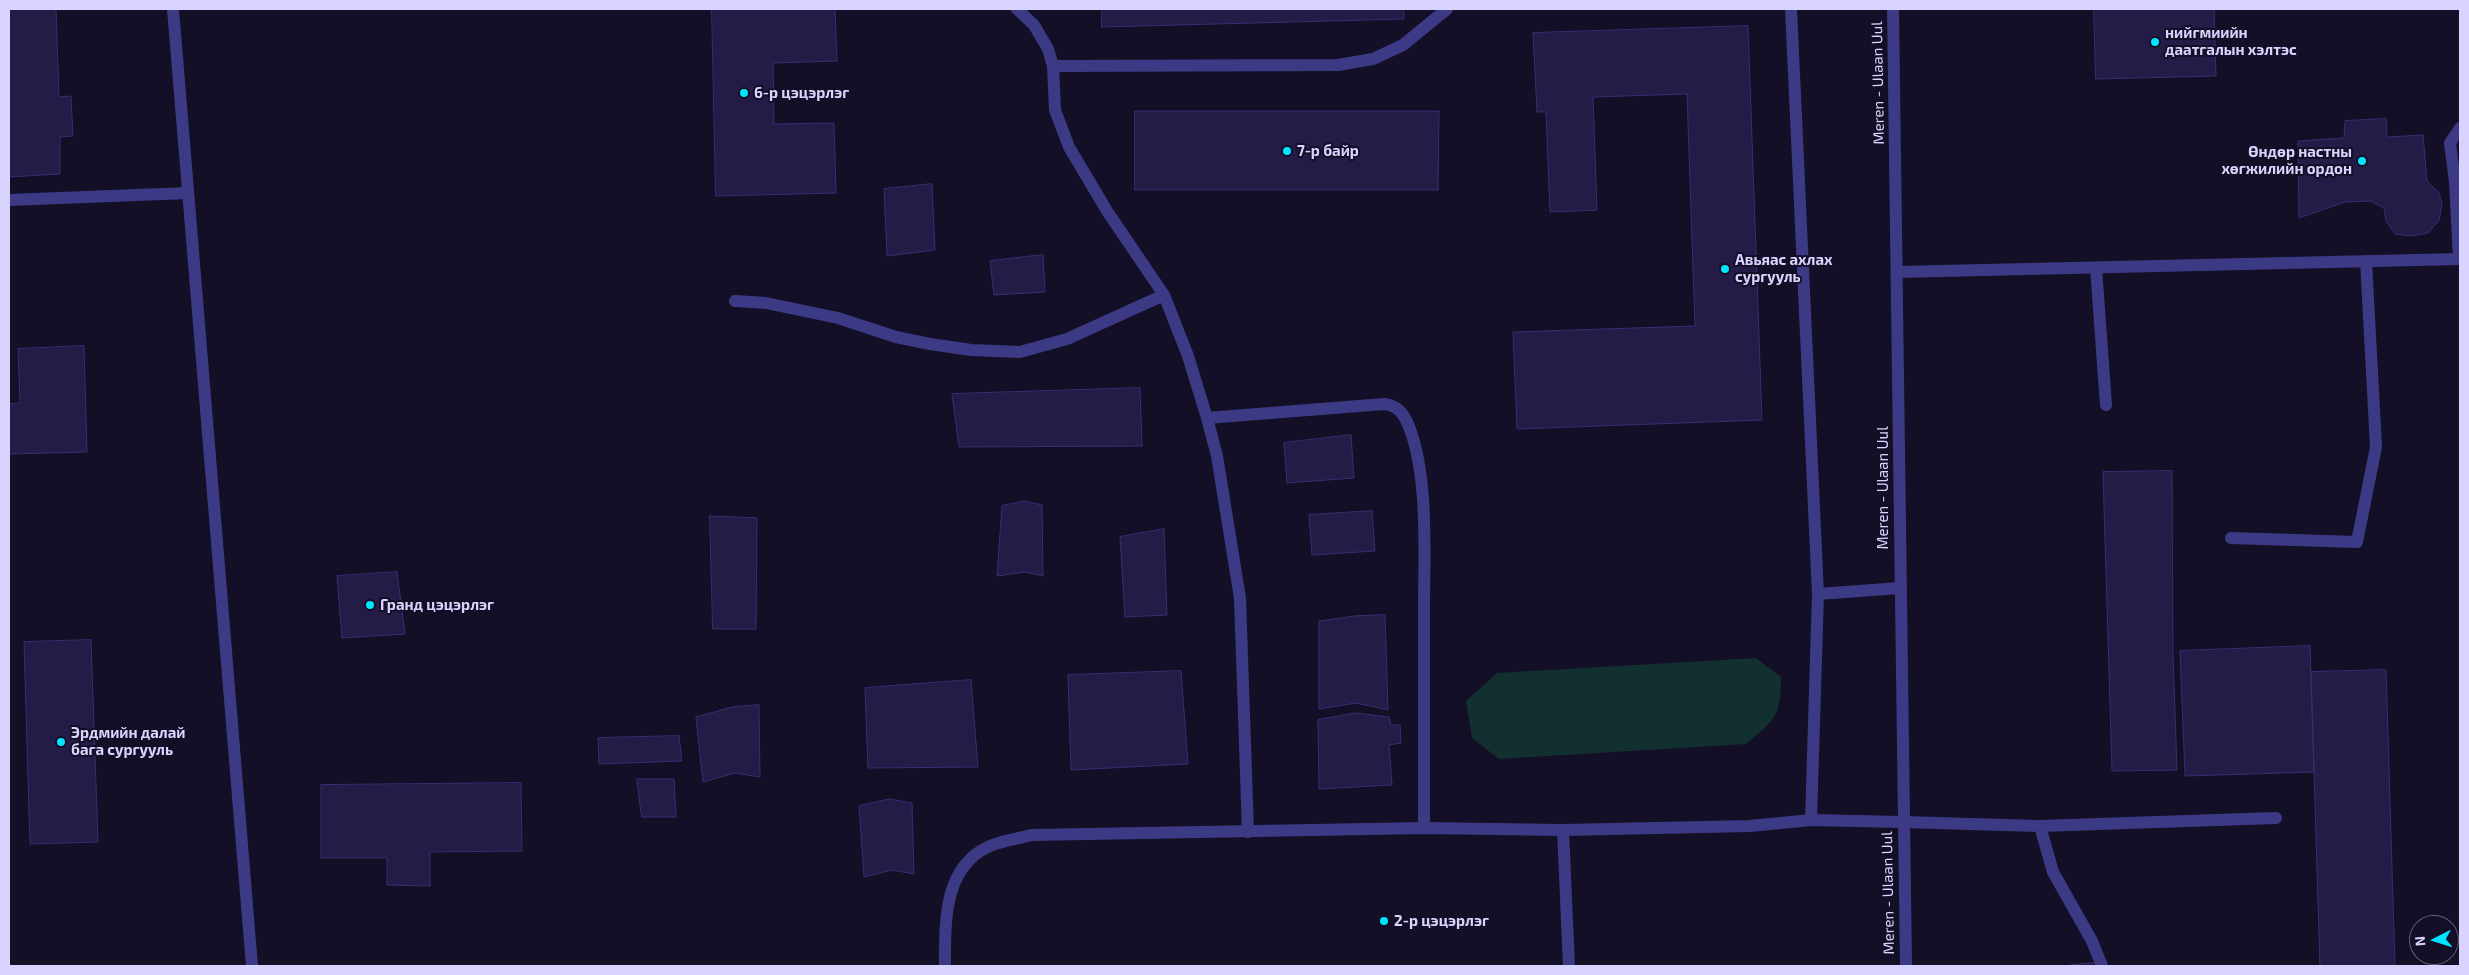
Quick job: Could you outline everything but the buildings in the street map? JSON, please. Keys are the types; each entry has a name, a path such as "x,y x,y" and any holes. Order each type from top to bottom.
{"street":[{"path":"173,9 252,966"},
{"path":"1016,9 1034,25 1043,38 1053,66 1055,110 1069,147 1107,211 1164,295 1188,356 1217,456 1240,598 1248,832"},
{"path":"1053,66 1338,65 1374,59 1403,46 1447,9"},
{"path":"1791,9 1818,594 1811,820"},
{"name":"Meren - Ulaan Uul","path":"1893,9 1898,272 1902,822 1906,966"},
{"path":"1898,272 2460,259 2455,182 2450,143 2460,128"},
{"path":"9,200 188,193"},
{"path":"2231,538 2357,542 2376,447 2366,261"},
{"path":"2096,268 2106,405"},
{"path":"735,301 766,303 838,318 896,337 930,344 971,350 1020,352 1066,339 1164,295"},
{"path":"1206,418 1384,404 1392,405 1400,410 1408,423 1418,460 1424,525 1424,828"},
{"path":"1818,594 1900,588"},
{"path":"945,966 947,902 958,876 973,856 991,845 1040,835 1424,828 1563,830 1750,826 1811,820 2040,826 2276,818"},
{"path":"2040,826 2052,872 2092,940 2102,966"},
{"path":"1563,830 1570,966"}],"green space":[{"path":"1756,658 1781,677 1780,701 1770,723 1746,744 1499,759 1472,738 1466,701 1497,673"}],"place":[{"name":"нийгмиийн даатгалын хэлтэс","path":"2155,42"},
{"name":"6-р цэцэрлэг","path":"744,93"},
{"name":"7-р байр","path":"1287,151"},
{"name":"Өндөр настны хөгжилийн ордон","path":"2362,161"},
{"name":"Авьяас ахлах сургууль","path":"1725,269"},
{"name":"Гранд цэцэрлэг","path":"370,605"},
{"name":"Эрдмийн далай бага сургууль","path":"61,742"},
{"name":"2-р цэцэрлэг","path":"1384,921"}]}
